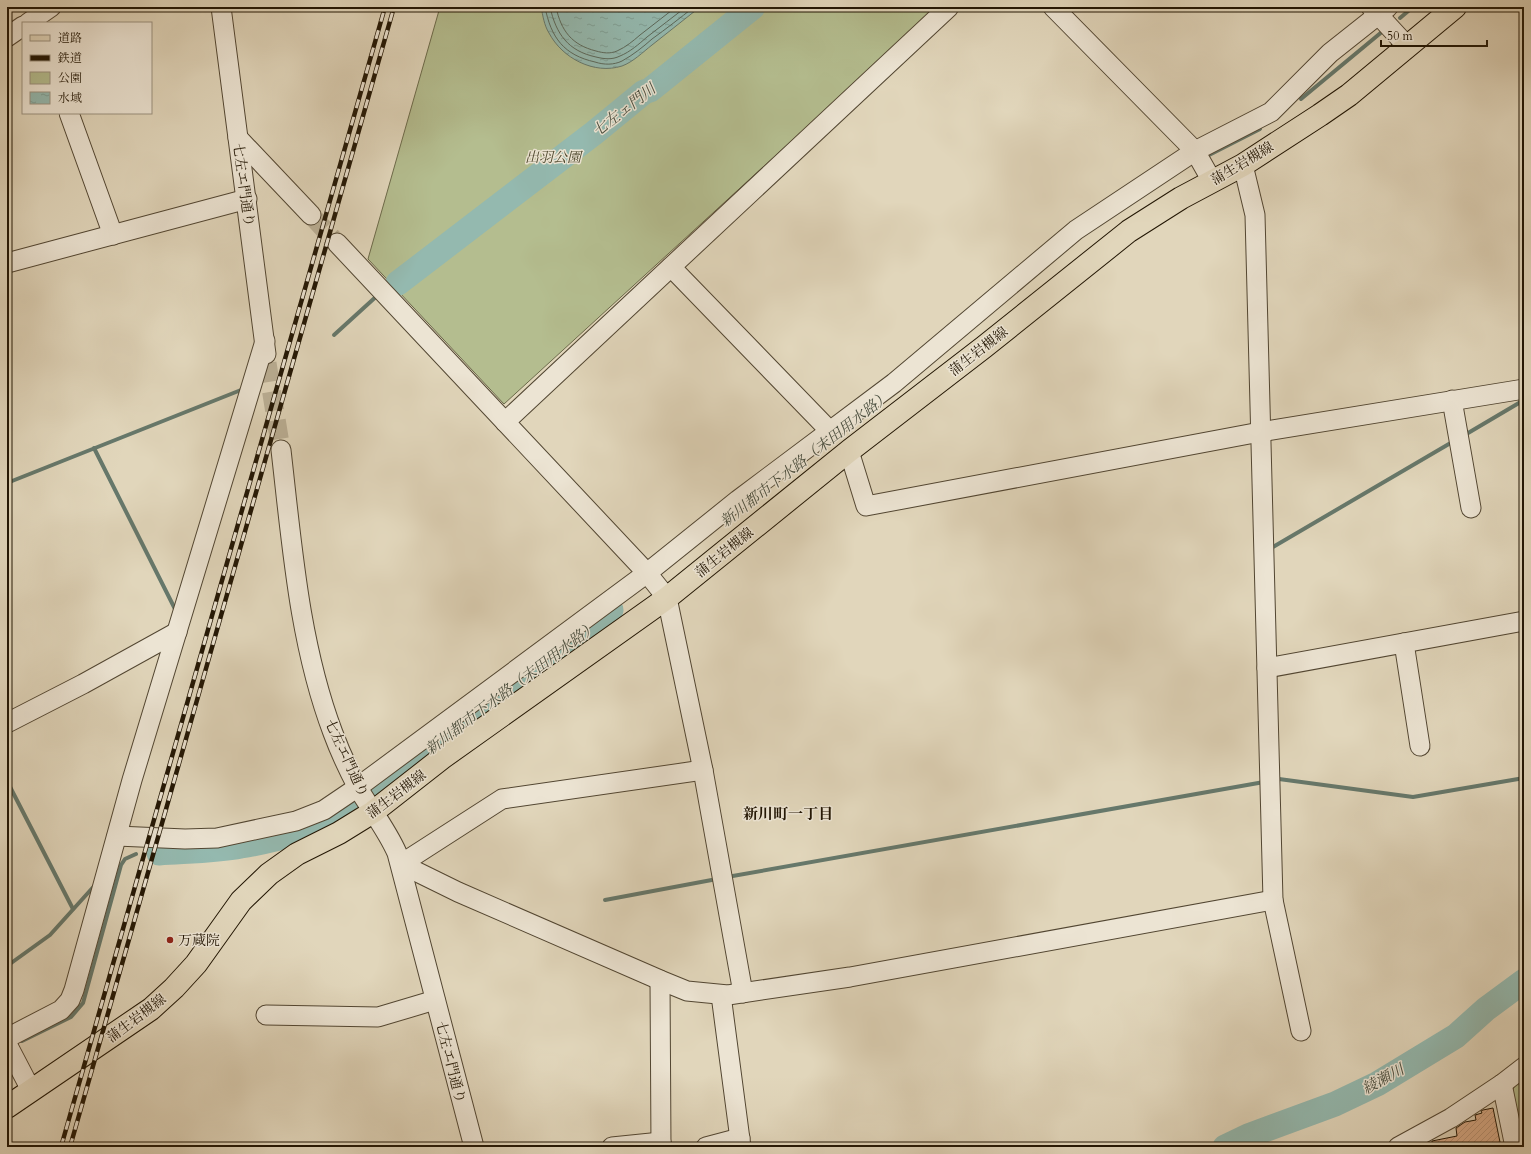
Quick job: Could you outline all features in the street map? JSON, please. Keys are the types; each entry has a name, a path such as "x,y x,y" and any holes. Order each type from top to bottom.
{"main road":[{"name":"蒲生岩槻線","path":"7,1107 152,1009 196,964 241,901 269,874 296,854 339,833 373,812 442,758 668,598 849,452 978,352 1129,231 1181,198 1242,165 1349,95 1455,7"}],"street":[{"path":"31,20 51,7"},
{"name":"七左エ門通り","path":"221,7 267,363"},
{"path":"505,422 950,7"},
{"path":"1053,7 1195,151 1212,181"},
{"path":"117,836 186,839 217,838 296,821 324,810 358,787 646,573 829,430 894,382 1076,230 1195,151 1271,112 1330,53 1379,10 1408,46"},
{"path":"7,37 22,26"},
{"path":"69,114 113,235"},
{"path":"238,138 311,215"},
{"path":"1242,165 1255,215 1273,900 1301,1031"},
{"path":"7,263 247,199"},
{"path":"337,243 668,598 703,770 731,994 741,1143 706,1147"},
{"path":"671,267 829,430"},
{"path":"7,1038 62,1010 70,1000 74,990 117,836 177,632 265,341"},
{"path":"849,452 866,506 1260,432 1524,389"},
{"path":"1452,400 1470,508"},
{"name":"七左エ門通り","path":"281,450 296,574 307,641 324,708 333,734 358,787 390,838 401,864 474,1147"},
{"path":"1267,668 1524,622"},
{"path":"7,723 83,684 177,632"},
{"path":"1404,643 1420,746"},
{"path":"401,864 502,799 703,770"},
{"path":"401,864 458,892 660,980 687,990 731,994 850,977 1273,900"},
{"path":"612,1147 661,1145 660,980"},
{"path":"266,1015 378,1017 435,1000"},
{"path":"7,1044 32,1090"},
{"path":"1398,1147 1451,1118 1502,1084 1524,1067"},
{"path":"1502,1084 1515,1147"}],"green space":[{"name":"出羽公園","path":"440,7 938,7 504,404 368,259"},
{"path":"1524,1077 1524,1147 1511,1094 1516,1083"}],"water":[{"path":"541,7 700,7 626,64 611,68 601,68 580,62 570,57 562,50 547,30"}],"building":[{"path":"1493,1108 1501,1147 1432,1147 1432,1141 1457,1136 1456,1128 1465,1122 1476,1120 1475,1115 1482,1113 1481,1111"}],"waterway":[{"name":"七左ェ門川","path":"398,283 594,133 644,92 650,90 753,7"},
{"name":"新川都市下水路（末田用水路）","path":"1400,18 1413,7"},
{"name":"新川都市下水路（末田用水路）","path":"1301,99 1383,31"},
{"name":"新川都市下水路（末田用水路）","path":"1209,155 1260,129"},
{"path":"387,289 398,283"},
{"path":"334,335 379,294"},
{"path":"7,483 241,390"},
{"path":"1463,436 1524,400"},
{"path":"1273,547 1454,441"},
{"path":"94,448 176,611"},
{"name":"新川都市下水路（末田用水路）","path":"373,792 439,741 572,643 611,610"},
{"path":"1275,780 1279,779 1413,797 1524,778"},
{"path":"7,781 73,909"},
{"path":"727,877 1264,782"},
{"name":"新川都市下水路（末田用水路）","path":"159,853 221,849 271,840 301,832 316,826 330,820 355,805"},
{"name":"新川都市下水路（末田用水路）","path":"22,1041 71,1017 83,1003 121,865 125,859 136,854"},
{"path":"605,900 717,879"},
{"path":"7,966 50,935 96,884"},
{"name":"綾瀬川","path":"1225,1147 1248,1136 1335,1104 1377,1084 1456,1036 1486,1009 1524,981"}],"tunnel":[{"path":"311,215 337,243"},
{"path":"267,363 281,450"}],"railway":[{"path":"61,1147 385,7"},
{"path":"70,1147 394,7"}],"place":[{"name":"万蔵院","path":"170,940"}],"district":[{"name":"新川町一丁目","path":"788,814"}]}
